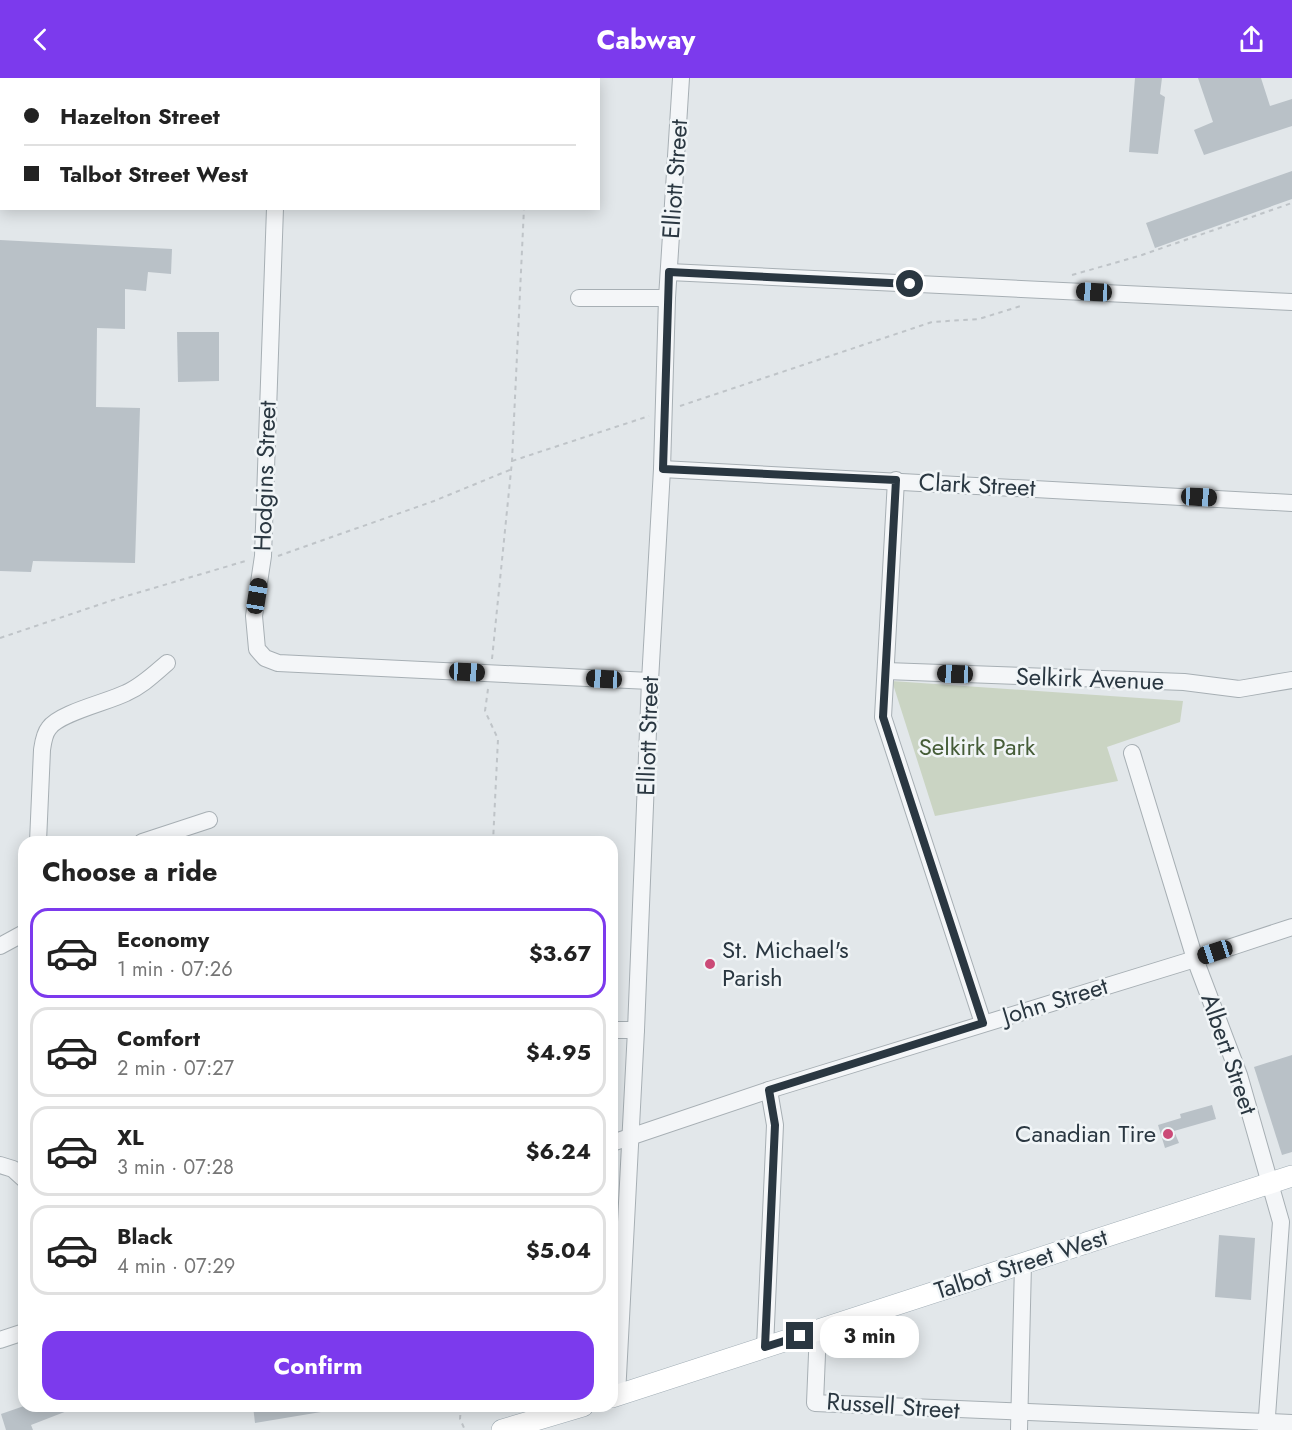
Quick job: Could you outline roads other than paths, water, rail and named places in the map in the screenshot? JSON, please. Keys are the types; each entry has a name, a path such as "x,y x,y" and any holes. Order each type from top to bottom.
{"main road":[{"name":"Talbot Street West","path":"618,1395 1292,1176"},
{"path":"506,1429 563,1412"}],"street":[{"name":"Elliott Street","path":"618,1344 636,1030 650,681 663,469 667,298 681,78"},
{"name":"Hodgins Street","path":"275,210 263,556 254,616 257,649 265,658 278,663 650,681"},
{"path":"669,272 1292,302"},
{"path":"579,298 667,298"},
{"name":"Clark Street","path":"663,469 1292,502"},
{"path":"896,480 883,717 983,1023"},
{"path":"38,836 42,750 49,727 69,714 100,705 128,693 167,663"},
{"name":"Selkirk Avenue","path":"886,671 1184,682 1239,689 1292,680"},
{"name":"Albert Street","path":"1132,753 1195,959 1239,1075 1270,1183 1286,1222 1267,1426"},
{"path":"160,836 209,820"},
{"name":"John Street","path":"618,1141 769,1090 1292,927"},
{"path":"0,946 18,936"},
{"path":"618,1030 636,1030"},
{"path":"765,1347 775,1125 769,1090"},
{"path":"1019,1430 1023,1264"},
{"name":"Russell Street","path":"818,1330 815,1403 1267,1426 1292,1423"},
{"path":"0,1340 18,1334"}],"place":[{"name":"St. Michael's Parish","path":"710,964"},
{"name":"Canadian Tire","path":"1168,1134"}],"park label":[{"name":"Selkirk Park","path":"977,747"}]}
